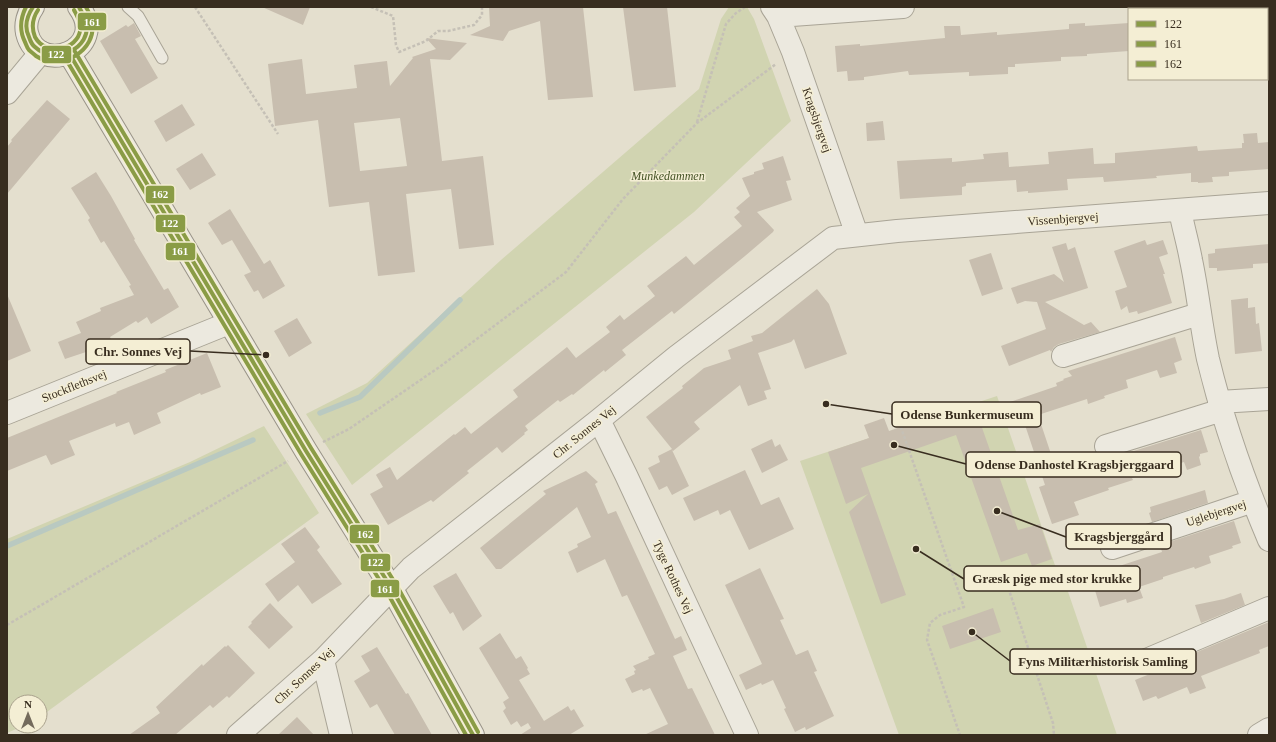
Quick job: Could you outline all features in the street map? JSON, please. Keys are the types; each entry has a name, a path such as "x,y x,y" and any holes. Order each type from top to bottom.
{"street":[{"path":"34,7 28,15 27,33 32,44 41,52 55,56 69,53 81,43 86,33 86,27 85,17 80,7"},
{"path":"775,11 903,7"},
{"name":"Kragsbjergvej","path":"775,11 793,52 857,235"},
{"path":"7,93 41,52"},
{"path":"69,53 306,451 392,589 473,735"},
{"name":"Vissenbjergvej","path":"857,235 1269,203"},
{"name":"Uglebjergvej","path":"1180,210 1191,261 1199,314 1208,358 1236,456 1269,540"},
{"name":"Chr. Sonnes Vej","path":"238,735 323,660 411,568 599,420 676,357 834,238 857,235"},
{"path":"1063,356 1199,314"},
{"name":"Stockflethsvej","path":"7,413 229,323"},
{"path":"1106,446 1221,406 1269,399"},
{"name":"Tyge Rothes Vej","path":"599,420 626,474 747,735"},
{"name":"Uglebjergvej","path":"1112,548 1253,501"},
{"path":"1144,661 1269,608"},
{"path":"323,660 341,735"},
{"path":"1259,735 1269,729"}],"lane":[{"path":"128,7 138,16 162,58"}],"path":[{"path":"195,7 278,134"},
{"path":"371,7 393,16 396,45 399,52 426,41 438,31 448,31 474,25 482,15 482,7"},
{"path":"697,123 726,24 744,7"},
{"path":"7,625 306,451 349,429 438,368 566,272 623,199 697,123 793,52"},
{"path":"899,422 964,607 940,615 930,623 927,640 960,735"},
{"path":"1002,570 1053,723 1054,735"}],"green space":[{"name":"Munkedammen","path":"729,7 747,7 754,19 791,121 694,212 352,485 306,414 367,383 501,260 699,89 721,19"},
{"path":"997,396 1060,580 1064,580 1117,735 899,735 800,461"},
{"path":"264,426 319,513 48,711 48,694 8,694 7,733 7,539 190,462"}],"building":[{"path":"262,7 310,7 303,25"},
{"path":"489,7 583,7 593,97 548,100 540,21 509,31 503,41 470,35 490,26"},
{"path":"623,7 667,7 676,87 634,91"},
{"path":"134,23 141,36 135,39 158,78 131,94 100,41 126,25 128,27"},
{"path":"1085,23 1085,26 1128,23 1128,51 1087,54 1087,56 1061,57 1061,61 1015,64 1015,67 1008,67 1008,74 969,76 969,72 909,75 908,71 864,77 864,80 848,81 847,71 837,72 835,46 860,44 860,46 945,38 944,26 960,26 961,35 997,32 997,35 1069,29 1069,24"},
{"path":"426,38 467,43 450,60 430,59 442,161 483,156 494,245 459,249 451,189 406,194 415,272 378,276 369,202 329,207 318,120 275,126 268,64 302,59 306,94 357,88 354,65 387,61 390,86 413,58 412,57 436,49","holes":["400,118 407,166 360,171 354,123"]},
{"path":"47,100 70,119 7,194 7,147 12,141 11,140"},
{"path":"182,104 195,125 166,142 154,121"},
{"path":"883,121 885,140 867,141 866,123"},
{"path":"1257,133 1258,143 1269,142 1269,169 1229,172 1229,176 1212,177 1213,182 1191,182 1191,173 1156,176 1157,178 1104,182 1103,177 1067,179 1068,190 1028,193 1028,191 1017,192 1016,180 966,183 966,186 962,187 962,195 900,199 897,161 952,158 952,162 984,159 983,154 1008,152 1009,167 1049,164 1048,152 1093,148 1094,164 1115,163 1115,153 1197,146 1198,151 1242,148 1242,143 1244,143 1243,134"},
{"path":"202,153 216,175 190,190 176,169"},
{"path":"783,156 791,180 786,181 792,200 757,212 774,230 773,232 674,314 672,311 622,350 626,355 605,372 604,370 573,395 572,394 560,402 558,400 525,426 528,430 524,433 525,434 502,453 497,447 467,471 469,473 433,502 431,500 388,525 370,494 383,487 376,475 377,474 390,467 397,480 454,434 455,435 465,427 471,434 518,397 513,390 567,347 576,358 610,332 606,327 620,315 624,320 655,296 647,286 686,256 694,265 742,226 734,217 740,212 736,208 750,196 742,178 764,169 762,163"},
{"path":"96,172 164,290 168,288 179,307 151,324 147,317 138,323 136,321 110,337 112,341 65,359 58,342 81,333 76,322 101,311 100,308 134,295 129,286 131,285 104,241 101,243 88,220 90,218 71,188"},
{"path":"230,209 264,264 270,260 285,286 263,299 258,290 254,292 244,275 251,272 232,240 222,245 208,223"},
{"path":"1145,240 1147,245 1163,240 1168,254 1159,257 1172,303 1138,314 1137,311 1129,313 1127,306 1121,310 1115,291 1127,287 1114,251"},
{"path":"1066,243 1068,250 1075,247 1088,288 1045,302 1084,325 1091,322 1100,332 1059,344 1054,347 1051,352 1050,350 1009,366 1001,346 1046,329 1037,302 1025,301 1017,304 1011,288 1054,274 1064,282 1052,247"},
{"path":"1269,244 1269,263 1253,264 1253,268 1217,271 1217,268 1209,268 1208,254 1215,253 1215,249"},
{"path":"991,253 1003,289 982,296 969,260"},
{"path":"817,289 829,304 847,354 805,369 794,339 791,342 758,353 771,389 764,391 767,399 748,406 740,385 694,422 700,429 673,451 672,450 689,486 672,495 667,486 659,490 648,468 660,462 658,456 672,449 646,417 683,388 682,386 704,368 731,359 728,350 753,341 751,336 762,333"},
{"path":"7,294 31,351 7,361"},
{"path":"1248,298 1248,308 1255,307 1256,324 1259,323 1262,351 1235,354 1231,300"},
{"path":"297,318 312,343 289,357 274,331"},
{"path":"1175,337 1182,360 1174,363 1177,373 1160,378 1157,370 1126,380 1128,388 1104,396 1105,398 1088,404 1087,399 1038,415 1053,460 1059,458 1066,477 1103,465 1102,462 1109,460 1108,459 1201,430 1208,452 1200,454 1199,457 1201,465 1187,470 1184,462 1132,478 1133,480 1108,488 1109,490 1074,502 1079,515 1052,524 1039,487 1045,485 1023,419 1016,422 1010,402 1057,386 1056,383 1072,376 1068,371"},
{"path":"207,353 221,387 201,395 200,393 157,413 161,423 134,435 129,422 116,427 115,423 69,441 75,455 51,465 46,455 7,471 7,438 117,393 116,392 166,372 165,370"},
{"path":"973,402 1018,530 1040,524 1052,559 1032,566 1027,553 1001,562 956,435 861,468 906,595 881,604 849,512 868,494 846,504 828,452 869,438 864,425 884,418 889,431"},
{"path":"772,439 775,447 780,444 788,460 762,473 751,449"},
{"path":"745,470 761,505 779,497 794,529 749,550 730,510 720,515 718,510 694,521 683,498"},
{"path":"586,471 598,482 595,484 608,514 616,511 675,639 681,636 687,650 673,656 688,689 692,688 715,735 644,735 668,724 650,688 632,693 625,679 635,674 634,671 636,670 633,666 649,659 648,657 655,654 627,595 622,597 605,559 577,573 568,552 578,547 577,544 591,537 577,507 501,569 496,569 480,548 546,494 543,491"},
{"path":"1205,490 1208,503 1152,522 1149,513 1151,512 1150,507"},
{"path":"1234,521 1241,543 1232,546 1233,548 1209,556 1211,563 1195,569 1194,567 1163,577 1163,579 1139,587 1143,598 1127,603 1126,599 1100,607 1091,577 1098,575 1098,573 1162,552 1160,545"},
{"path":"305,527 320,547 317,550 342,584 312,604 298,585 278,602 265,584 295,562 281,544"},
{"path":"760,568 784,619 780,620 796,655 808,650 817,671 814,672 834,716 806,730 805,727 795,732 773,680 762,685 761,683 746,690 739,675 762,664 725,585"},
{"path":"456,573 482,616 463,631 453,612 450,614 433,586"},
{"path":"1241,593 1245,605 1201,623 1195,605 1224,599"},
{"path":"270,603 293,627 269,649 248,627"},
{"path":"993,608 1001,632 950,649 942,626"},
{"path":"1269,622 1269,646 1259,650 1260,653 1201,676 1206,688 1190,694 1187,687 1158,699 1156,696 1143,701 1135,680 1162,669 1161,667"},
{"path":"500,633 516,659 521,656 528,668 527,669 530,674 519,680 544,721 568,706 571,711 574,709 584,726 569,735 520,735 531,728 528,723 521,727 517,721 511,725 503,711 506,708 503,702 509,698 479,648"},
{"path":"228,645 255,673 229,698 227,696 213,708 210,705 175,735 129,735 160,713 156,707 202,664 203,666"},
{"path":"377,647 406,694 408,693 432,735 395,735 377,704 370,708 354,681 370,671 361,656"},
{"path":"297,717 314,735 278,735"}],"waterway":[{"path":"320,413 360,397 460,300"},
{"path":"7,546 253,440"}],"transit line":[{"name":"161","path":"26,7 21,20 21,29 23,38 28,48 36,56 56,62 75,56 89,41 92,32 92,21 86,7"},
{"name":"122","path":"33,7 26,25 27,33 35,47 43,52 52,54 61,54 70,51 78,46 84,39 87,31 86,21 79,7"},
{"name":"162","path":"38,10 34,17 33,23 35,37 41,44 48,48 56,49 64,48 71,44 80,32 80,22 74,10"},
{"name":"162","path":"74,50 311,448 397,586 478,732"},
{"name":"122","path":"69,53 306,451 392,589 473,735"},
{"name":"161","path":"64,56 301,454 387,592 466,735"}],"place":[{"name":"Chr. Sonnes Vej","path":"266,355"},
{"name":"Odense Bunkermuseum","path":"826,404"},
{"name":"Odense Danhostel Kragsbjerggaard","path":"894,445"},
{"name":"Kragsbjerggård","path":"997,511"},
{"name":"Græsk pige med stor krukke","path":"916,549"},
{"name":"Fyns Militærhistorisk Samling","path":"972,632"}]}
